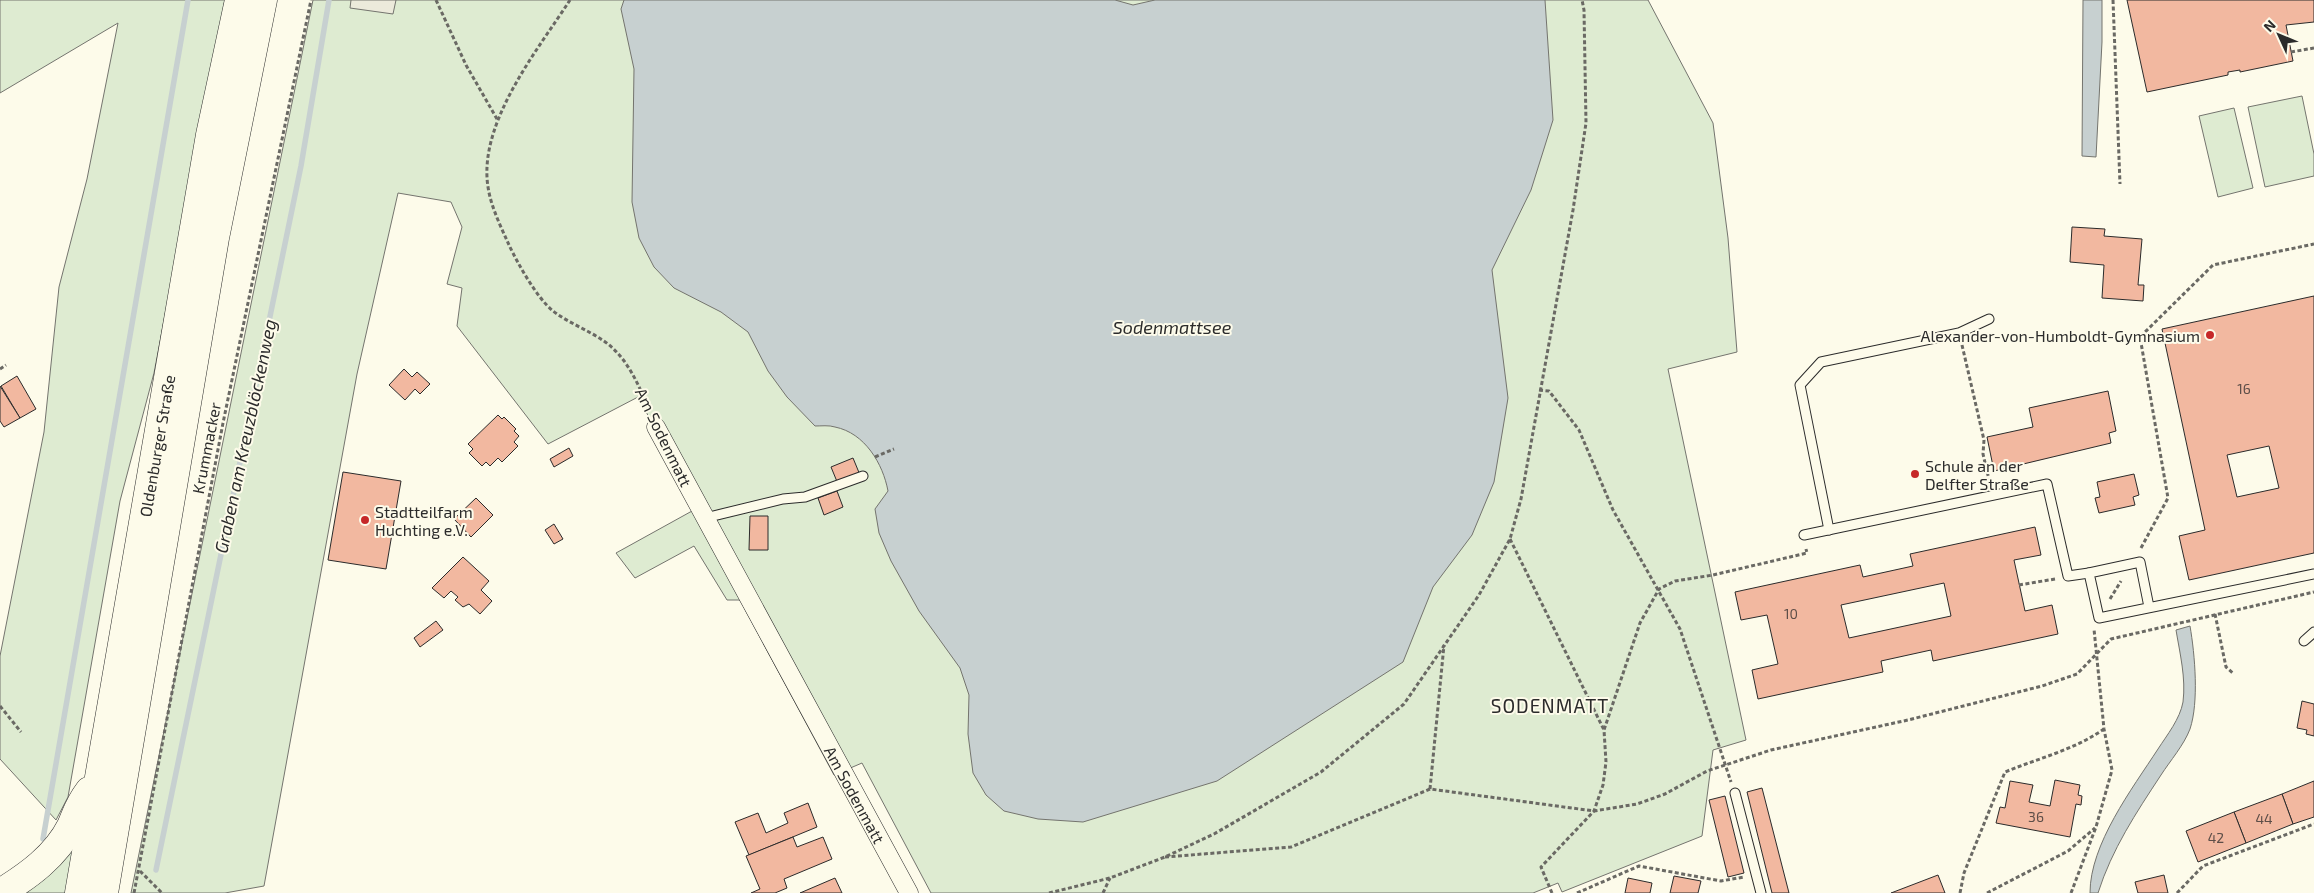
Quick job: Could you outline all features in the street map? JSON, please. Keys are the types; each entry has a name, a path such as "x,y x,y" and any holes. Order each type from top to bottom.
{"highway":[{"name":"Oldenburger Straße","path":"79,893 210,135 239,0"},
{"name":"Oldenburger Straße","path":"104,893 216,238 263,0"},
{"path":"0,893 48,859 70,827 77,808 100,776"}],"street":[{"name":"Am Sodenmatt","path":"656,427 909,893"}],"lane":[{"path":"1829,530 1800,385 1821,362 1960,333 1989,319"},
{"path":"705,518 783,499 805,497 863,476"},
{"path":"1804,535 2048,484 2068,576 2140,562 2149,607"},
{"path":"2089,573 2099,618 2314,574"},
{"path":"2304,641 2314,632"},
{"path":"1735,794 1761,893"}],"path":[{"name":"Krummacker","path":"134,893 140,870 223,423 311,0"},
{"path":"436,0 466,65 498,120"},
{"name":"Am Sodenmatt","path":"570,0 529,62 498,120 488,153 488,187 501,227 519,267 552,310 609,345 632,370 656,427"},
{"path":"1049,893 1110,878 1165,857 1214,834 1321,772 1404,704 1479,595 1510,539 1521,498 1573,210 1586,123 1584,10 1582,0"},
{"path":"2113,0 2120,184"},
{"path":"2292,52 2314,48"},
{"path":"2071,893 2096,827 2112,770 2104,729 2093,631 2168,498 2140,337 2213,265 2314,244"},
{"path":"1960,333 1984,440 1983,454 1992,495"},
{"path":"0,369 6,365"},
{"path":"1539,390 1550,391 1579,430 1613,510 1680,629 1727,764"},
{"path":"876,457 894,449"},
{"path":"1552,893 1541,867 1594,811 1603,785 1606,762 1604,730 1640,623 1659,589 1674,581 1713,575 1807,553 1804,535"},
{"path":"1510,539 1604,730"},
{"path":"2020,585 2068,576"},
{"path":"1165,857 1291,848 1430,789 1594,811 1637,804 1665,794 1707,771 1771,750 1908,720 2042,686 2077,674 2111,639 2314,592"},
{"path":"2210,595 2226,667 2234,674"},
{"path":"1430,789 1444,644"},
{"path":"0,706 21,732"},
{"path":"1960,893 1964,873 2005,772 2064,752 2104,729"},
{"path":"2177,893 2203,866 2314,824"},
{"path":"1987,893 2068,851 2096,827"},
{"path":"1577,893 1639,866 1721,881 1756,874"},
{"path":"140,870 162,893"},
{"path":"1103,893 1110,878"}],"green space":[{"path":"0,0 225,0 154,373 120,501 68,797 56,820 0,759 0,656 44,432 59,287 87,179 118,23 0,93"},
{"path":"313,0 1648,0 1713,123 1728,238 1737,352 1668,369 1746,740 1713,750 1702,836 1562,892 1558,883 1533,893 931,893 862,763 834,775 740,600 727,600 694,546 635,578 616,553 692,511 671,458 638,397 548,444 457,326 462,288 447,284 462,227 451,202 398,193 357,374 264,886 225,893 131,893"},
{"path":"2302,96 2314,154 2314,176 2265,187 2248,107"},
{"path":"2234,108 2253,188 2218,197 2199,116"},
{"path":"80,834 69,893 21,893"}],"shaded area":[{"path":"351,0 396,0 393,14 350,8"}],"water":[{"name":"Sodenmattsee","path":"624,0 1115,0 1133,5 1155,0 1545,0 1553,120 1531,190 1492,270 1508,398 1494,482 1472,535 1433,587 1403,662 1217,781 1083,822 1038,819 1004,811 986,795 973,773 968,734 969,695 960,668 919,611 891,561 879,533 875,509 888,491 877,460 864,443 846,430 830,426 815,426 787,397 768,371 748,332 721,312 674,288 654,267 639,238 632,202 634,69 621,9"},
{"path":"2083,0 2102,0 2102,42 2096,157 2082,156"},
{"path":"2190,626 2195,664 2195,692 2190,729 2181,747 2125,832 2110,861 2098,893 2090,893 2097,855 2114,818 2179,715 2184,693 2181,657 2176,630"}],"building":[{"path":"2127,0 2314,0 2314,22 2286,25 2293,61 2240,72 2240,70 2228,72 2228,75 2147,92"},
{"path":"2072,227 2105,229 2104,236 2142,239 2138,285 2144,285 2143,301 2102,298 2104,265 2070,262"},
{"path":"2314,296 2314,553 2189,580 2179,536 2205,530 2162,329","holes":["2269,446 2279,488 2237,497 2227,455"]},
{"path":"404,369 412,377 417,372 430,384 420,394 415,389 405,400 389,385"},
{"path":"17,376 36,409 20,418 1,386"},
{"path":"0,386 20,418 4,427 0,421"},
{"path":"2108,391 2116,431 2109,433 2111,443 1994,471 1987,437 2033,427 2029,408"},
{"path":"498,415 502,419 504,417 516,429 514,431 519,436 514,442 518,446 502,462 498,458 490,466 486,462 482,466 469,453 473,449 468,444"},
{"path":"569,448 573,456 554,467 550,459"},
{"path":"853,458 860,475 838,484 831,467"},
{"name":"Stadtteilfarm Huchting e.V.","path":"343,472 401,481 386,569 328,560"},
{"path":"2134,474 2139,495 2133,497 2135,505 2099,513 2095,498 2100,497 2097,482"},
{"path":"837,491 843,507 824,515 818,498"},
{"path":"476,498 493,515 471,537 454,519"},
{"path":"750,516 768,516 768,550 749,550"},
{"path":"554,524 563,539 554,544 545,530"},
{"path":"2035,527 2041,555 2014,560 2025,611 2052,605 2058,634 1933,661 1931,650 1881,661 1883,672 1758,699 1752,670 1778,664 1767,615 1741,620 1735,592 1860,565 1863,577 1913,566 1910,554","holes":["1944,583 1951,616 1849,638 1841,605"]},
{"path":"463,557 489,581 481,590 492,601 480,614 469,604 463,607 455,600 458,597 451,591 444,598 432,588"},
{"path":"436,621 443,630 420,647 414,638"},
{"path":"2302,701 2314,704 2314,736 2306,734 2307,730 2297,728"},
{"path":"2055,780 2080,785 2078,795 2082,796 2081,805 2076,804 2070,837 1996,823 2000,807 2005,808 2010,781 2033,785 2029,802 2050,806"},
{"path":"2314,781 2314,817 2293,824 2282,794"},
{"path":"1762,788 1789,893 1772,893 1747,792"},
{"path":"2282,794 2293,824 2246,843 2234,812"},
{"path":"1725,796 1744,873 1728,877 1709,800"},
{"path":"808,803 817,827 749,855 735,822 758,813 766,833 788,823 784,813"},
{"path":"2234,812 2246,843 2198,862 2186,831"},
{"path":"793,837 797,847 823,837 832,859 784,879 787,888 775,893 751,893 760,889 746,856"},
{"path":"1938,875 1945,893 1891,893"},
{"path":"2164,875 2168,893 2138,893 2135,882"},
{"path":"1674,876 1701,881 1698,893 1670,893"},
{"path":"835,878 842,893 800,893"},
{"path":"1628,878 1652,883 1650,893 1625,893"}],"waterway":[{"path":"43,839 188,0"},
{"name":"Graben am Kreuzblöckenweg","path":"156,870 301,166 329,0"}],"place":[{"name":"Alexander-von-Humboldt-Gymnasium","path":"2210,335"},
{"name":"Schule an der Delfter Straße","path":"1915,474"},
{"name":"Stadtteilfarm Huchting e.V.","path":"365,520"}],"district":[{"name":"SODENMATT","path":"1550,705"}]}
